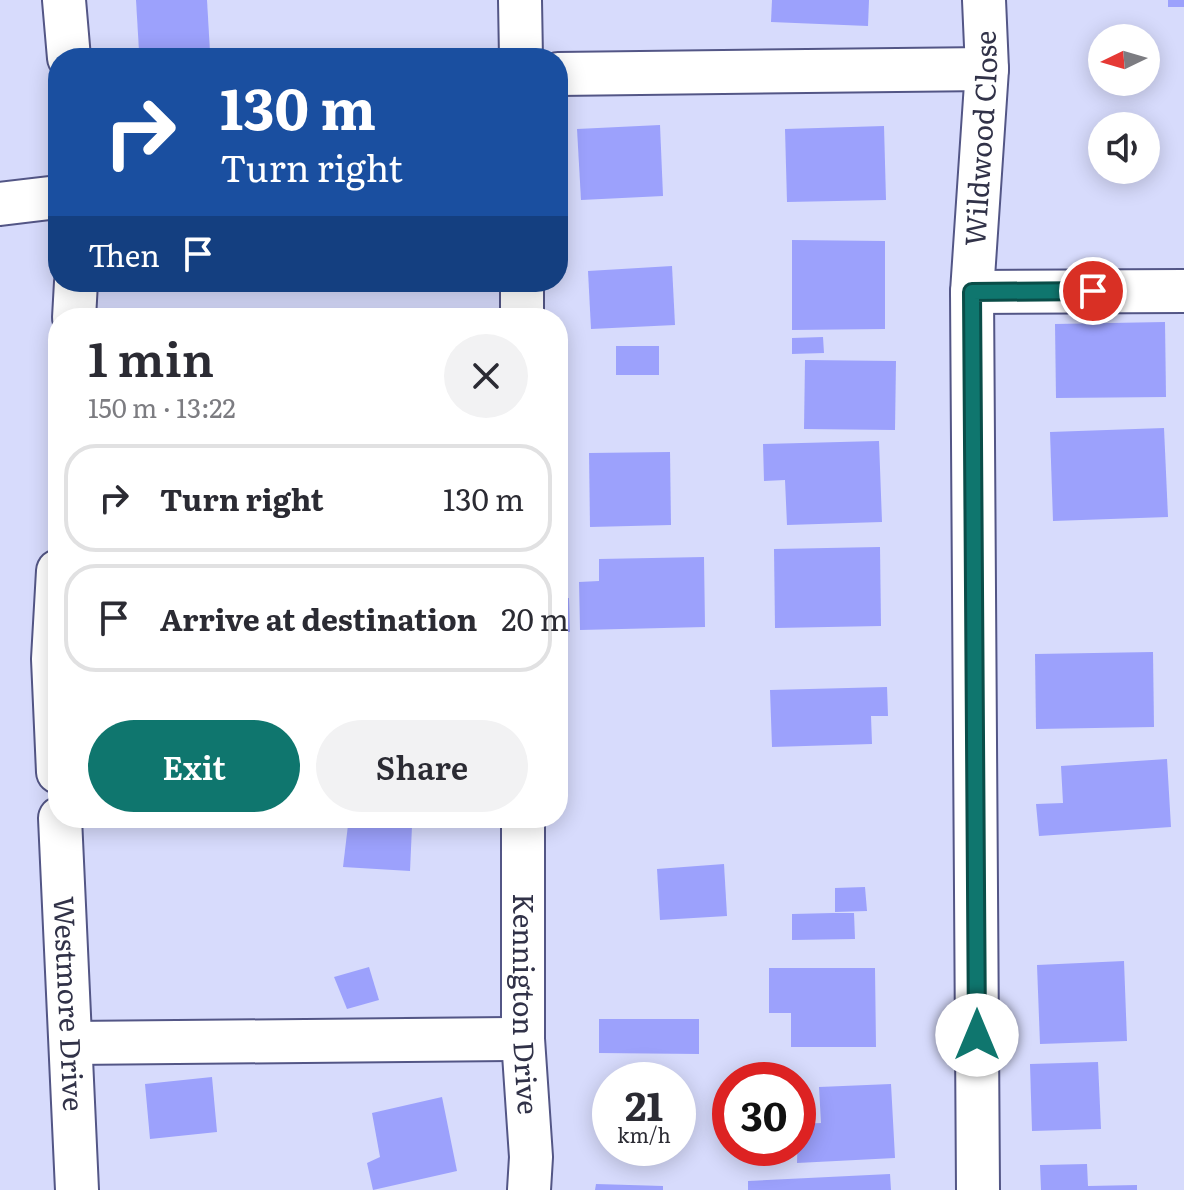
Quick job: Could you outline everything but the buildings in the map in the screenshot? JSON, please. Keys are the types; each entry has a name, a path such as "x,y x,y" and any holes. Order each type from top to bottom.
{"street":[{"path":"64,0 68,48"},
{"path":"520,0 521,48"},
{"name":"Wildwood Close","path":"978,1190 972,292 987,69 984,0"},
{"path":"568,74 987,69"},
{"path":"0,204 48,198"},
{"path":"972,292 1184,291"},
{"name":"Westmore Drive","path":"60,828 77,1190"},
{"name":"Kennigton Drive","path":"523,828 523,1039 531,1157 529,1190"},
{"path":"71,1043 523,1039"}],"route":[{"path":"977,1035 972,292 1093,291"}]}
